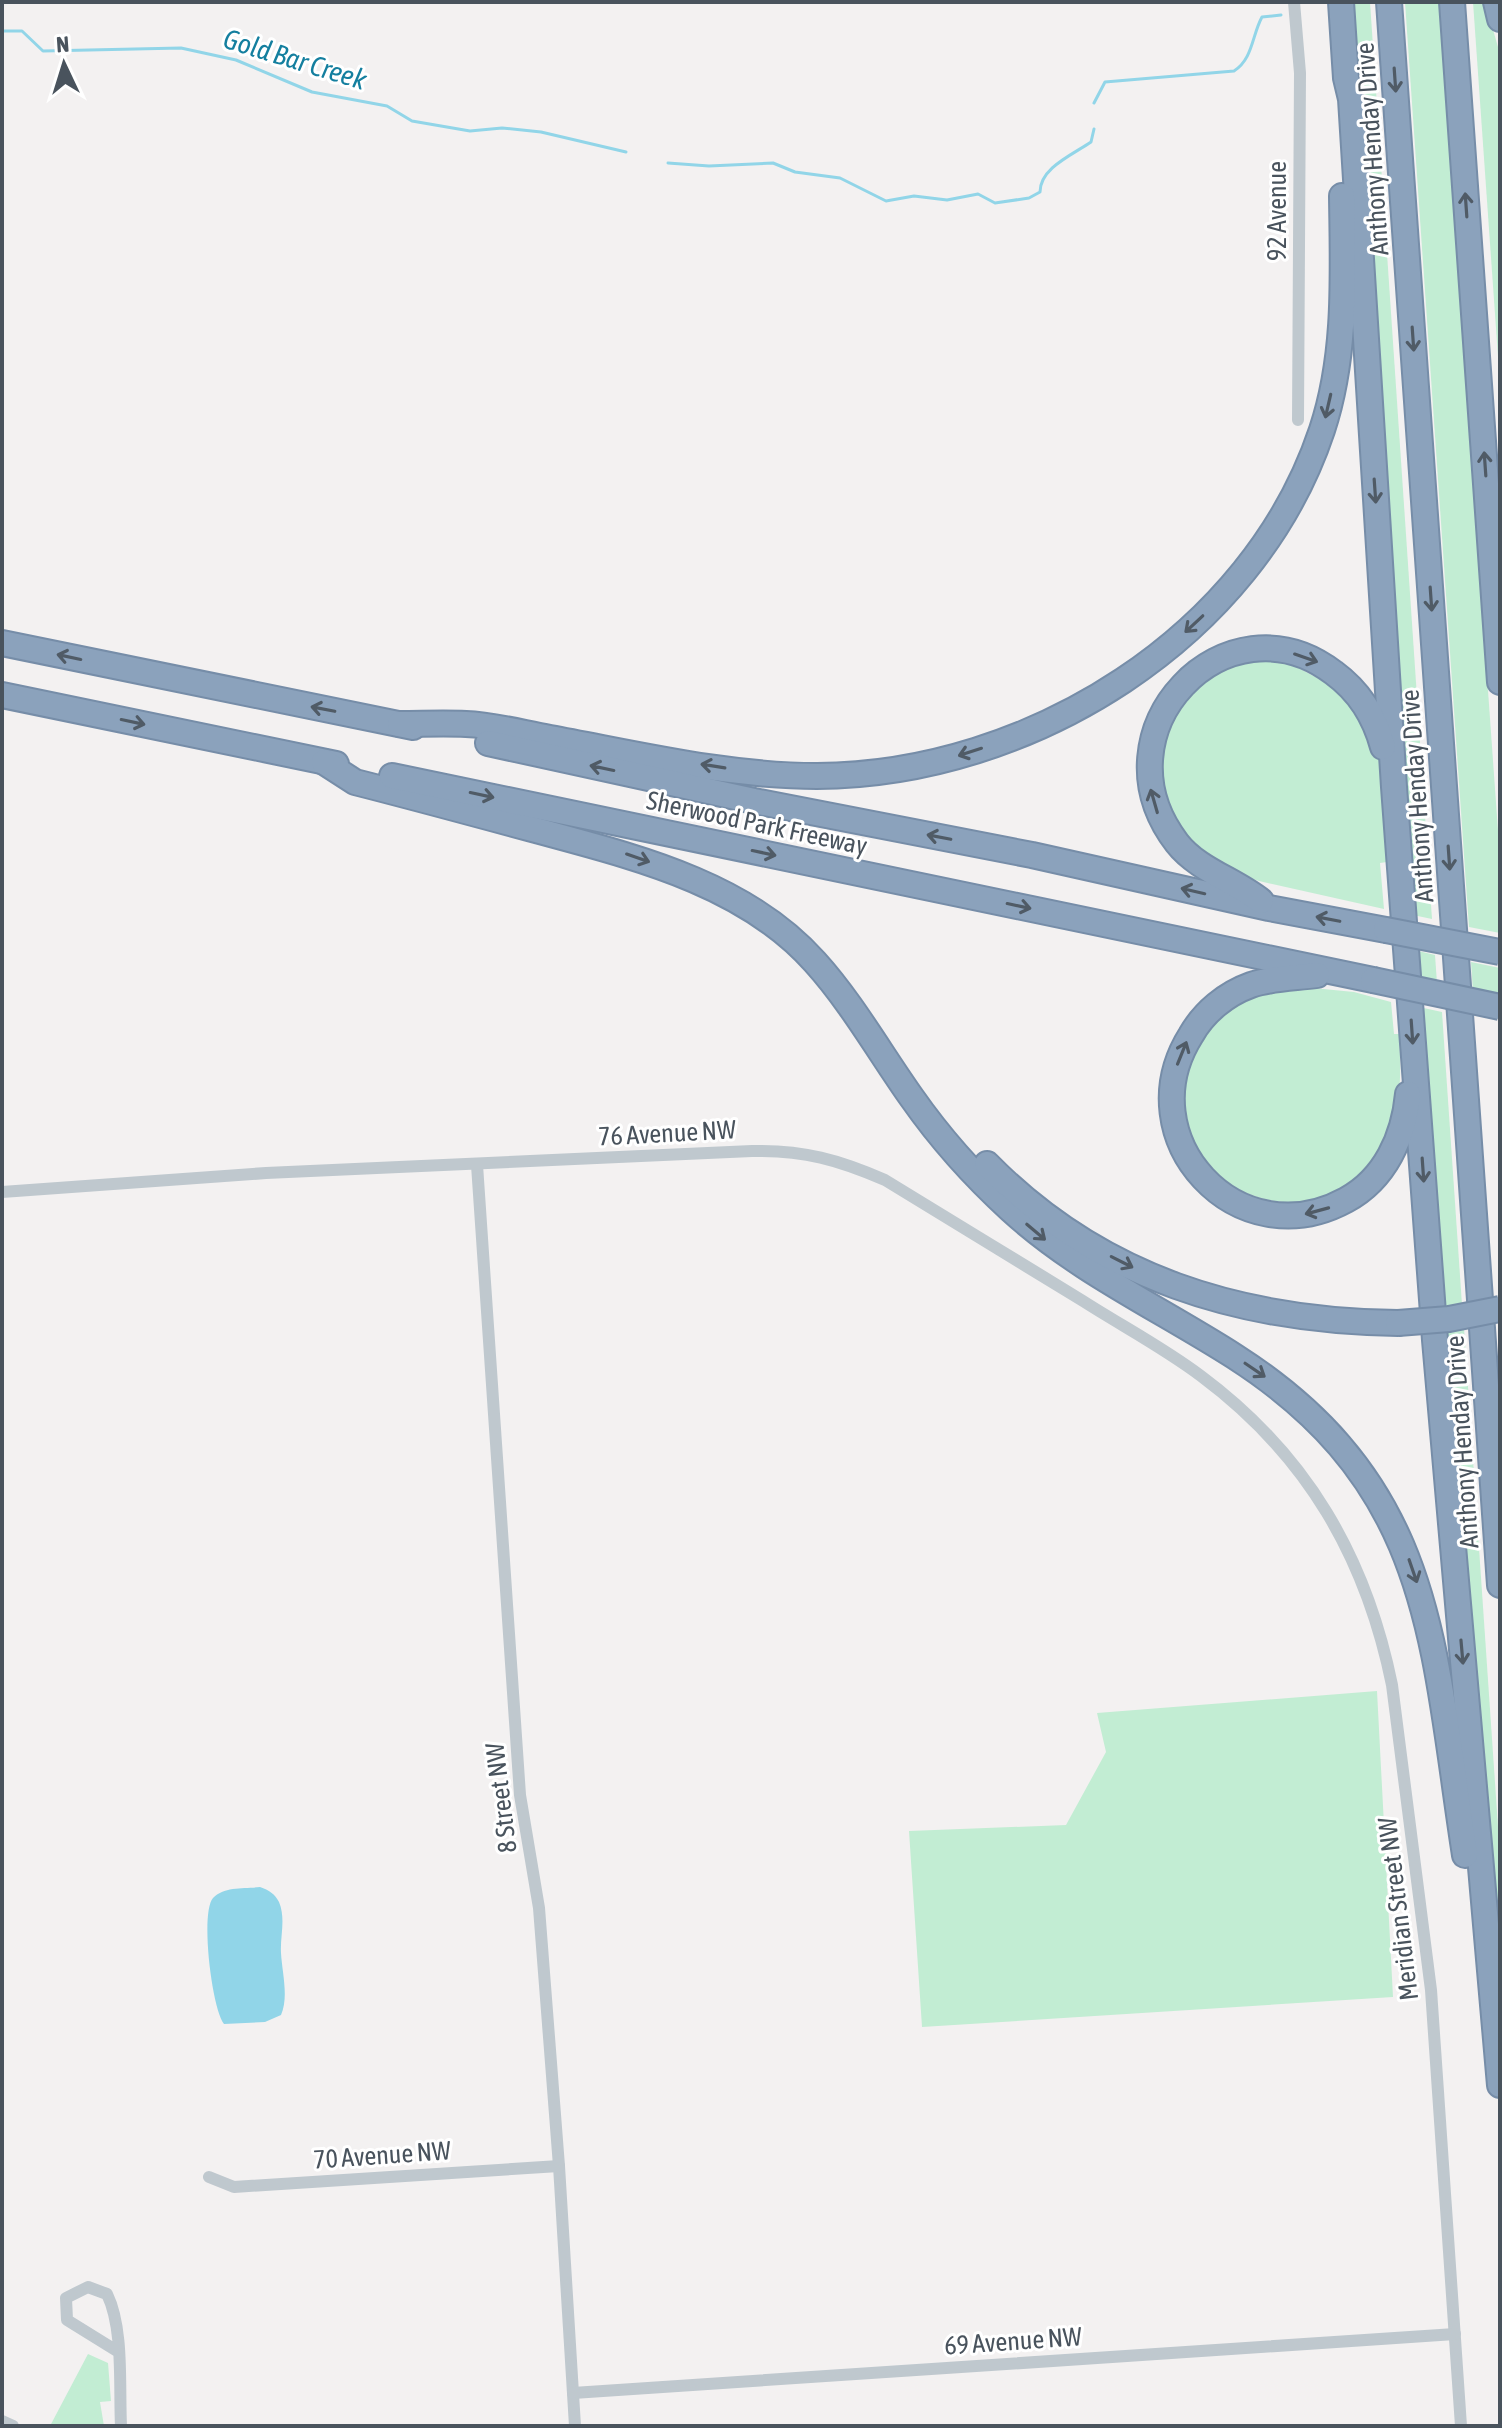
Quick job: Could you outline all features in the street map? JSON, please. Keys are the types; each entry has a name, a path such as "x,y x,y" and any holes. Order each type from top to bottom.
{"highway":[{"path":"1341,2 1346,78 1351,99 1394,787 1435,1340 1500,2085"},
{"name":"Anthony Henday Drive","path":"1389,2 1500,1585"},
{"path":"1452,2 1500,682"},
{"path":"1496,2 1500,19"},
{"path":"400,724 468,724 747,772 816,776 877,773 921,765 998,743 1065,714 1118,684 1190,628 1224,595 1276,528 1297,492 1324,427 1339,353 1343,261 1340,103 1346,78"},
{"name":"Sherwood Park Freeway","path":"2,643 400,724 754,801 1032,855 1269,908 1500,952"},
{"path":"1269,908 1243,886 1194,860 1180,847 1159,817 1150,785 1151,744 1165,707 1179,689 1210,665 1229,655 1252,650 1278,650 1322,664 1358,695 1369,712 1378,731 1394,787"},
{"name":"Sherwood Park Freeway","path":"2,695 1500,1007"},
{"path":"324,762 355,782 622,853 667,868 760,915 815,961 936,1129 1006,1205 1079,1264 1269,1380 1327,1430 1349,1454 1378,1496 1408,1558 1428,1622 1481,1963 1493,2011"},
{"path":"1341,973 1252,985 1231,994 1193,1030 1173,1079 1172,1099 1179,1141 1203,1180 1234,1203 1268,1214 1317,1213 1350,1198 1372,1179 1390,1156 1403,1123 1415,1064"},
{"path":"861,1022 931,1106 999,1177 1044,1215 1089,1244 1161,1281 1228,1304 1340,1322 1398,1323 1449,1319 1500,1309"}],"street":[{"name":"92 Avenue","path":"1294,2 1300,73 1298,420"},
{"name":"76 Avenue NW","path":"2,1192 266,1173 767,1151 804,1153 846,1163 885,1180 1174,1358 1221,1391 1257,1424"},
{"name":"8 Street NW","path":"477,1165 520,1795 539,1908 575,2426"},
{"name":"Meridian Street NW","path":"1257,1424 1287,1455 1305,1480 1351,1555 1372,1607 1388,1667 1431,1990 1461,2426"},
{"name":"70 Avenue NW","path":"209,2177 234,2187 559,2166"},
{"path":"117,2351 67,2320 66,2298 88,2287 107,2294 115,2311 121,2426"},
{"name":"69 Avenue NW","path":"573,2393 1455,2334"},
{"path":"2,2421 13,2426"}],"green space":[{"path":"1352,2 1370,2 1432,919 1413,915"},
{"path":"1405,2 1439,2 1500,859 1500,933 1469,927"},
{"path":"1473,2 1485,2 1500,54 1500,385"},
{"path":"1278,657 1347,694 1379,757 1387,862 1380,863 1384,909 1231,872 1195,850 1168,817 1156,758 1177,702 1232,662"},
{"path":"1414,950 1435,955 1437,983 1417,979"},
{"path":"1471,962 1500,968 1500,997 1473,992"},
{"path":"1303,987 1354,992 1391,1002 1394,1034 1399,1034 1400,1083 1390,1131 1366,1171 1332,1194 1294,1202 1255,1196 1221,1178 1195,1148 1183,1109 1189,1062 1194,1044 1202,1032 1245,1000 1265,993"},
{"path":"1419,1007 1442,1012 1462,1305 1439,1309"},
{"path":"1464,1328 1500,1856 1500,1989 1441,1332"},
{"path":"1377,1691 1393,1997 922,2027 909,1831 1066,1825 1106,1752 1097,1713"},
{"path":"88,2354 108,2363 111,2401 100,2402 104,2426 50,2426"}],"water":[{"path":"260,1887 274,1895 281,1908 283,2008 281,2015 265,2022 224,2024 215,2000 209,1961 209,1907 213,1898 223,1892"}],"waterway":[{"name":"Gold Bar Creek","path":"1094,103 1105,82 1234,71 1249,53 1262,17 1281,15"},
{"name":"Gold Bar Creek","path":"2,31 22,31 43,51 181,48 236,60 312,92 387,106 412,121 470,131 502,128 541,132 626,152"},
{"name":"Gold Bar Creek","path":"668,163 709,166 773,163 795,172 840,178 886,201 914,196 947,200 978,194 995,203 1029,198 1040,192 1045,176 1091,142 1094,129"}]}
